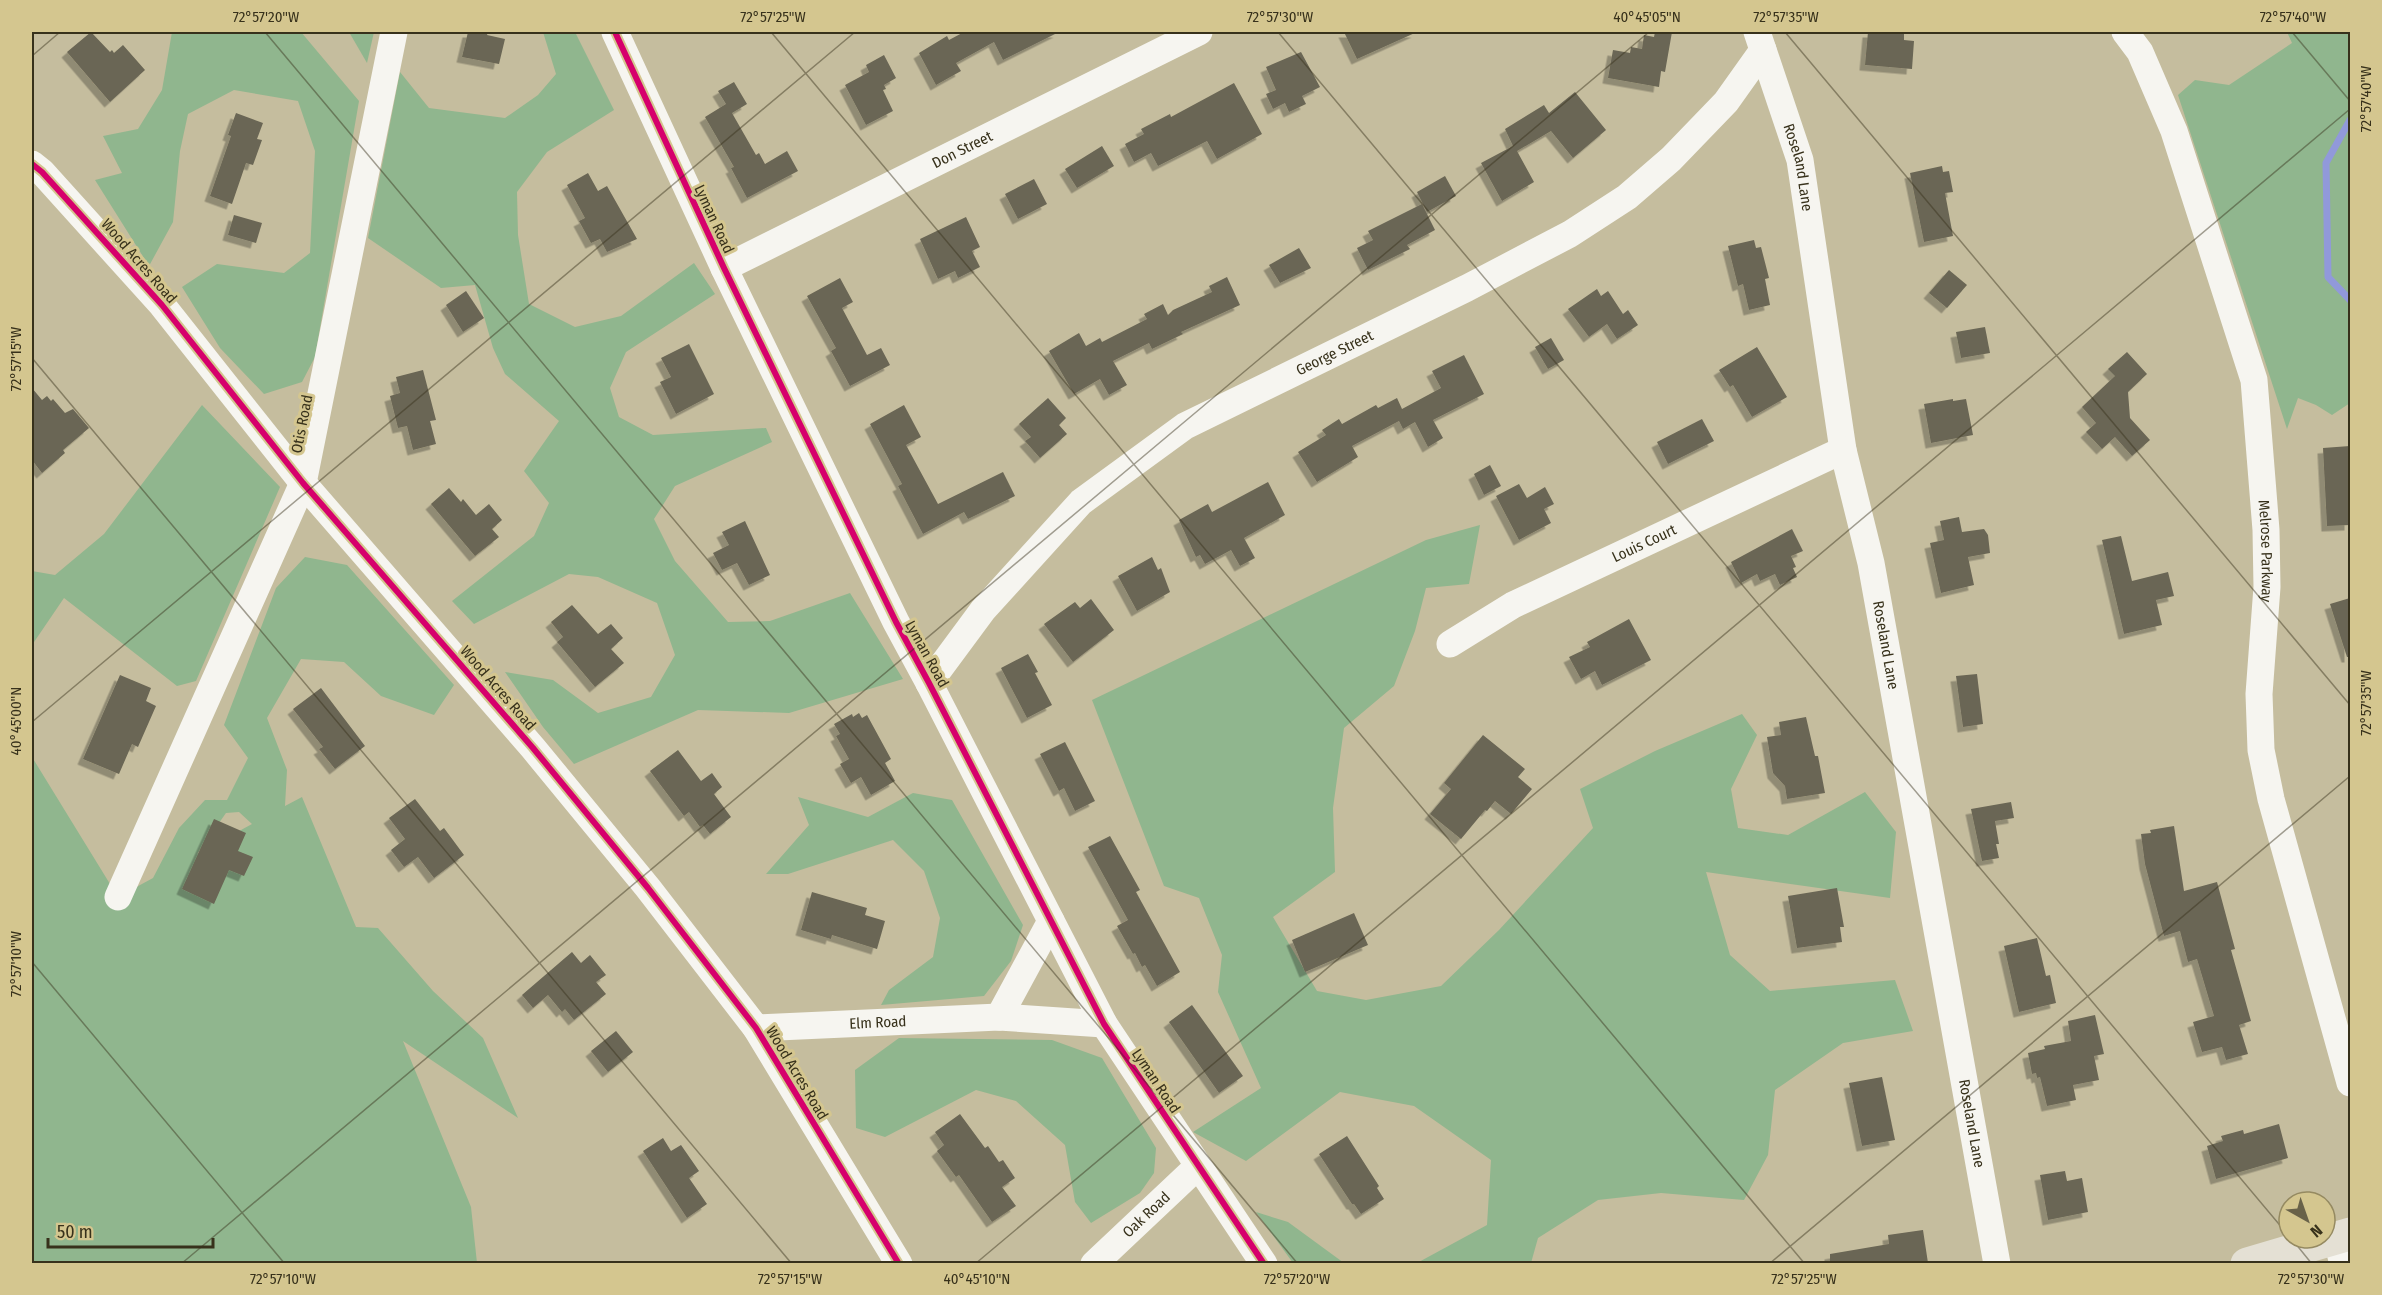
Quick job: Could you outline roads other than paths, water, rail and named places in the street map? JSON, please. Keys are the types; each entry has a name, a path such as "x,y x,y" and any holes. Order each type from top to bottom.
{"main road":[{"path":"2247,1263 2343,1245"}],"street":[{"name":"Otis Road","path":"118,897 303,483 394,32"},
{"name":"Lyman Road","path":"615,32 724,268 896,622 930,683 1104,1024 1264,1263"},
{"name":"Don Street","path":"724,268 1198,32"},
{"name":"Melrose Parkway","path":"2125,32 2140,52 2174,131 2254,380 2266,530 2267,587 2259,694 2261,750 2271,799 2350,1083"},
{"name":"Roseland Lane","path":"1760,41 1800,160 1843,450 1870,562 1997,1263"},
{"name":"George Street","path":"930,683 983,610 1081,502 1185,426 1467,288 1570,234 1627,197 1671,159 1726,102 1760,41"},
{"name":"Wood Acres Road","path":"32,164 42,172 162,305 303,483 533,748 648,888 756,1028 899,1263"},
{"name":"Louis Court","path":"1450,644 1513,605 1843,450"},
{"path":"999,1017 1051,921"},
{"name":"Elm Road","path":"756,1028 999,1017 1104,1024"},
{"name":"Oak Road","path":"1094,1263 1198,1166"}],"waterway":[{"path":"2350,120 2326,163 2328,277 2350,300"}]}
